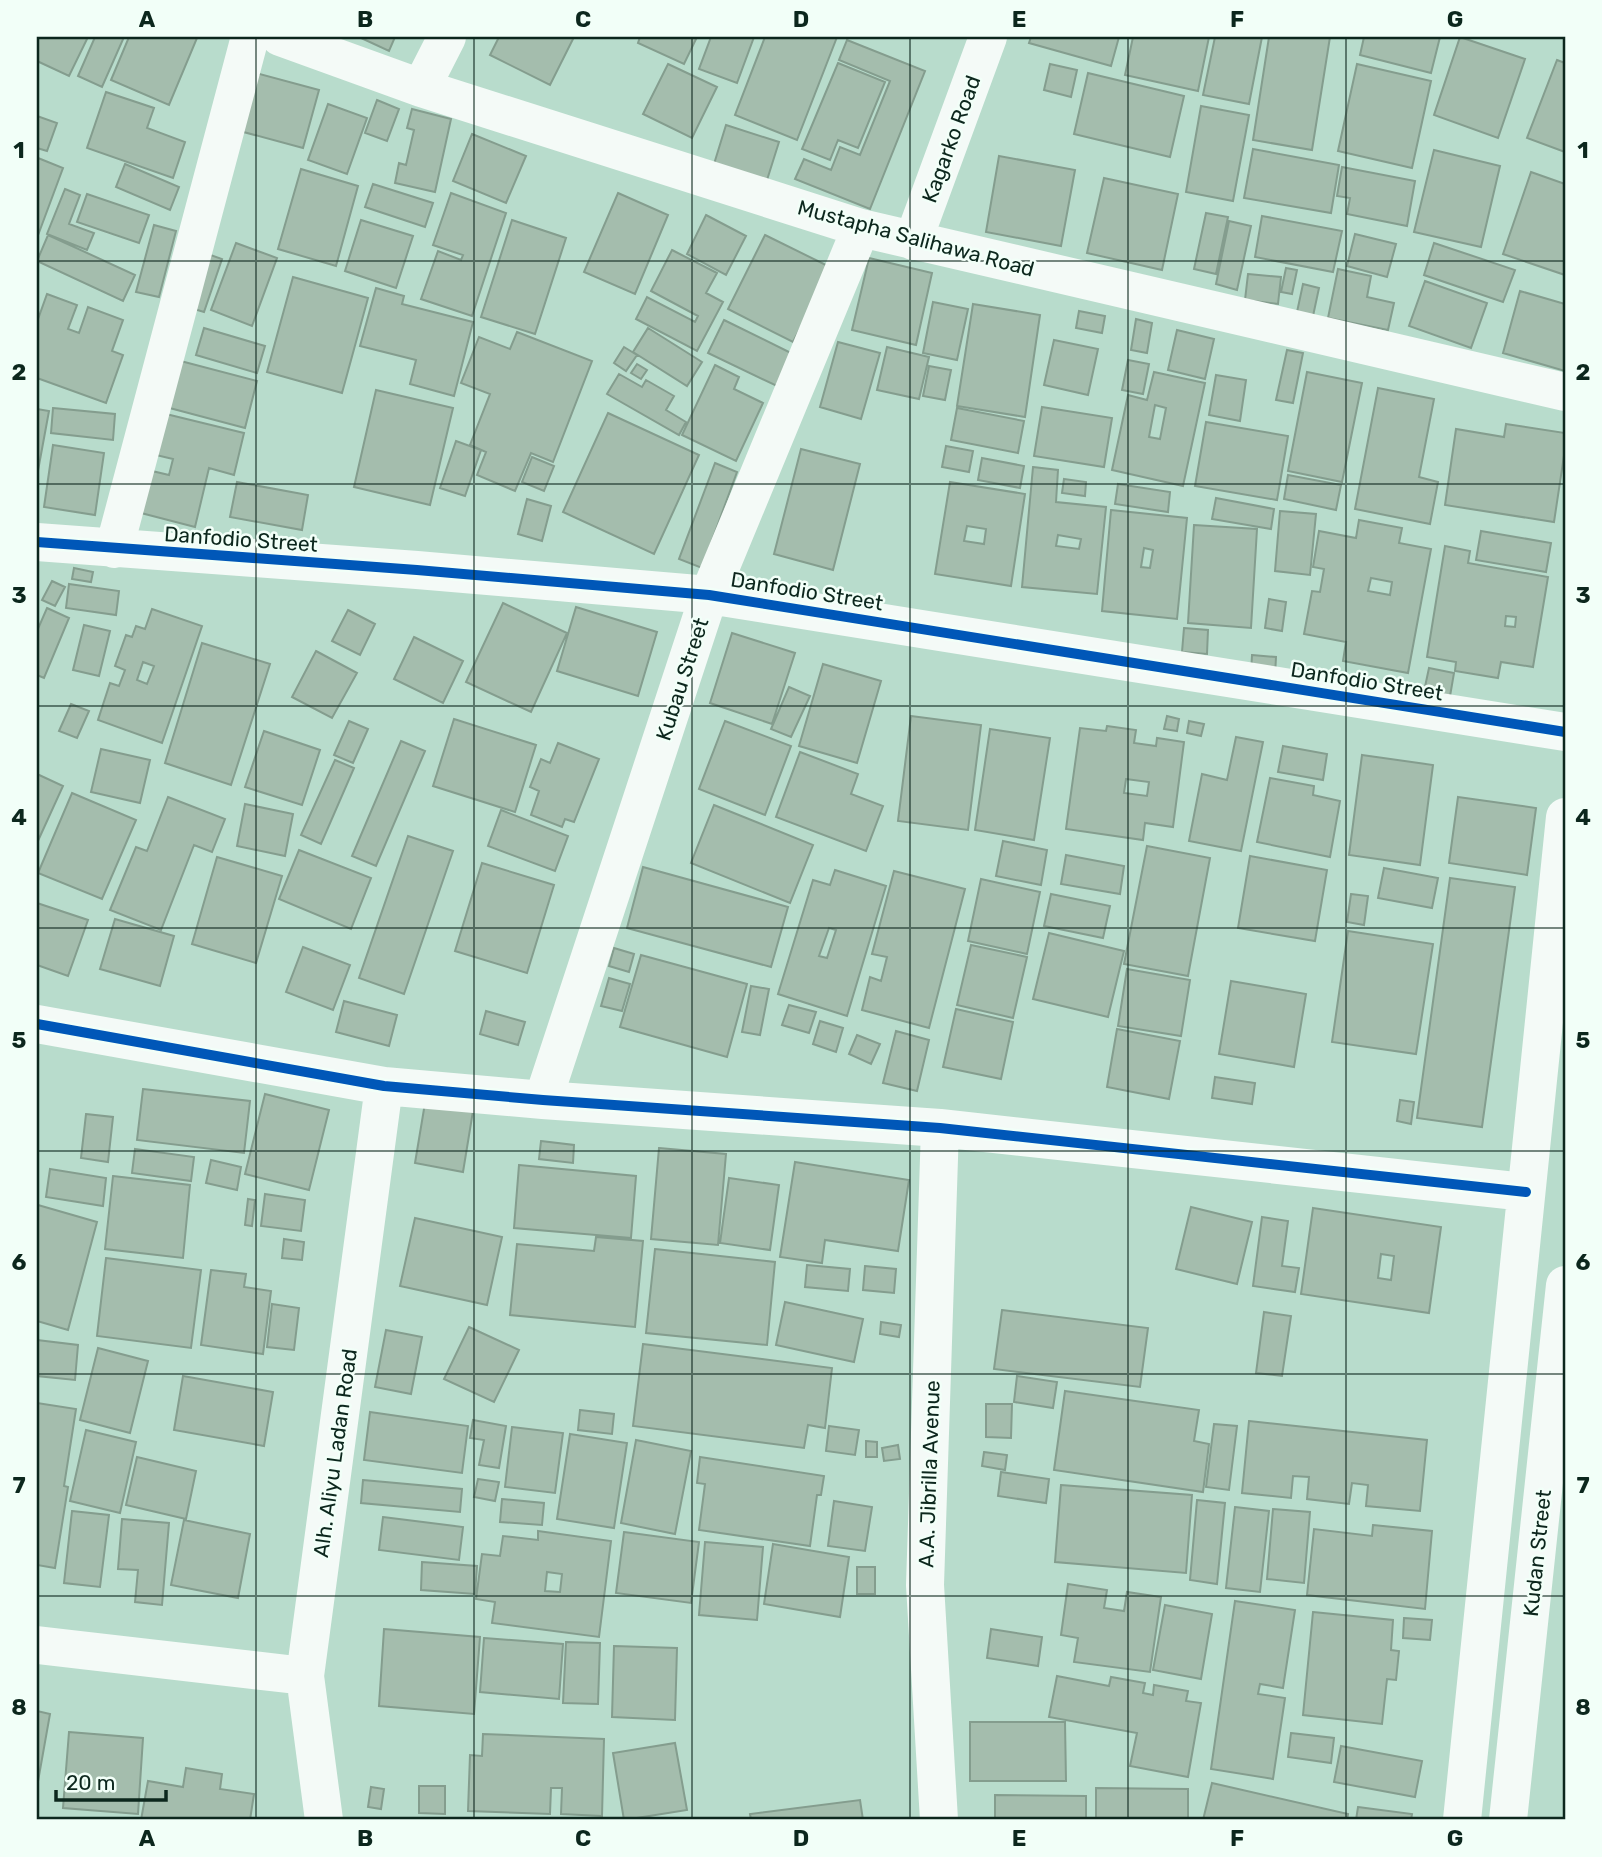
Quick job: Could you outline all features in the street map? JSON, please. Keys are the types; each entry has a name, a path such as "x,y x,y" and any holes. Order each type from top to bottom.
{"street":[{"path":"114,549 250,37"},
{"name":"Mustapha Salihawa Road","path":"280,37 421,88 861,228 1565,391"},
{"path":"421,88 447,37"},
{"name":"Kagarko Road","path":"914,241 988,37"},
{"name":"Kubau Street","path":"543,1100 709,595 861,228"},
{"name":"Danfodio Street","path":"37,542 709,595 1565,732"},
{"path":"1462,1820 1565,817"},
{"path":"37,1024 384,1086 940,1128 1527,1192"},
{"name":"Alh. Aliyu Ladan Road","path":"324,1820 305,1676 384,1086"},
{"name":"A.A. Jibrilla Avenue","path":"939,1820 925,1585 940,1128"},
{"name":"Kudan Street","path":"1508,1820 1565,1285"},
{"path":"37,1645 305,1676"}],"building":[{"path":"37,37 88,37 69,76 37,61"},
{"path":"95,37 124,37 102,87 78,76"},
{"path":"129,37 197,38 169,105 111,80"},
{"path":"359,37 395,37 389,51"},
{"path":"499,37 574,37 550,85 490,55"},
{"path":"640,37 697,37 684,64 638,43"},
{"path":"711,37 754,37 737,83 699,69"},
{"path":"765,37 837,37 797,140 735,115"},
{"path":"1031,37 1119,37 1111,66 1029,43"},
{"path":"1133,37 1209,37 1198,91 1125,75"},
{"path":"1215,37 1262,37 1249,104 1203,95"},
{"path":"1269,37 1330,37 1312,150 1253,140"},
{"path":"1364,37 1440,37 1431,73 1360,55"},
{"path":"1460,37 1525,59 1498,138 1434,115"},
{"path":"847,40 925,71 870,209 795,179 804,159 831,170 840,147 860,155 890,81 839,60"},
{"path":"1557,60 1565,63 1565,152 1527,138"},
{"path":"838,63 885,82 858,148 838,140 830,160 802,149"},
{"path":"668,64 717,87 692,138 643,114"},
{"path":"1050,64 1077,70 1071,97 1044,90"},
{"path":"1357,64 1431,81 1412,168 1338,151"},
{"path":"252,72 319,90 303,148 236,130"},
{"path":"1088,73 1184,96 1170,157 1074,134"},
{"path":"106,92 154,108 147,128 185,142 173,178 87,148"},
{"path":"377,100 399,109 387,141 365,133"},
{"path":"328,104 367,118 347,174 308,160"},
{"path":"1201,106 1249,115 1233,201 1186,192"},
{"path":"412,109 451,119 435,192 395,183 399,163 406,165 414,130 407,128"},
{"path":"37,116 57,123 47,151 37,148"},
{"path":"726,125 779,142 767,180 714,164"},
{"path":"472,134 526,156 506,203 453,181"},
{"path":"1253,149 1339,165 1331,213 1244,198"},
{"path":"1434,150 1500,166 1481,247 1414,232"},
{"path":"999,156 1075,170 1061,246 986,232"},
{"path":"38,158 63,168 37,238 37,160"},
{"path":"125,164 179,187 170,210 116,187"},
{"path":"1342,167 1415,181 1407,226 1347,214 1350,198 1337,196"},
{"path":"301,169 358,186 336,266 278,249"},
{"path":"1531,172 1565,184 1565,275 1503,254"},
{"path":"1104,178 1178,194 1162,270 1087,253"},
{"path":"373,184 433,203 425,227 365,207"},
{"path":"65,189 80,195 69,224 94,233 87,250 47,234"},
{"path":"451,193 506,213 472,316 421,299 438,251 461,260 463,255 433,245"},
{"path":"618,193 668,215 635,294 584,272"},
{"path":"87,194 149,215 139,243 77,222"},
{"path":"1206,213 1228,217 1216,274 1194,269"},
{"path":"706,215 746,236 726,275 687,254"},
{"path":"1262,216 1342,231 1333,272 1255,257"},
{"path":"361,220 413,236 396,288 345,271"},
{"path":"512,220 566,238 535,334 481,317"},
{"path":"1229,221 1251,226 1237,290 1216,284"},
{"path":"154,225 176,231 159,297 136,292"},
{"path":"1355,234 1396,244 1387,277 1347,266"},
{"path":"48,235 135,275 123,301 37,261"},
{"path":"765,235 832,268 793,342 728,309"},
{"path":"236,243 277,258 252,326 211,310"},
{"path":"1434,243 1515,270 1503,302 1424,275"},
{"path":"672,250 717,273 706,293 723,302 697,351 636,319 647,297 695,322 698,316 651,291"},
{"path":"199,251 222,259 204,312 181,305"},
{"path":"869,258 932,273 916,345 852,330"},
{"path":"1286,268 1297,270 1292,294 1281,292"},
{"path":"1338,269 1371,276 1367,297 1394,303 1388,330 1328,318"},
{"path":"1248,274 1281,277 1278,304 1245,300"},
{"path":"293,277 368,298 342,393 267,372"},
{"path":"1425,281 1487,303 1471,348 1409,326"},
{"path":"1303,284 1319,288 1313,316 1297,312"},
{"path":"376,288 404,296 402,304 473,322 454,396 410,384 416,360 360,346"},
{"path":"1520,291 1565,304 1565,371 1503,353"},
{"path":"47,294 77,305 68,329 79,333 88,307 123,320 112,351 123,355 106,403 37,378 37,322"},
{"path":"933,302 968,309 957,360 923,353"},
{"path":"973,304 1040,315 1025,417 957,406"},
{"path":"1079,311 1105,316 1102,333 1076,328"},
{"path":"1136,319 1152,323 1147,353 1131,350"},
{"path":"724,320 793,354 777,386 708,353"},
{"path":"204,328 265,346 257,373 196,355"},
{"path":"648,328 702,362 687,386 633,352"},
{"path":"1177,330 1214,339 1205,379 1168,370"},
{"path":"517,332 592,361 553,462 531,453 515,491 477,475 486,452 470,445 490,394 461,383 479,337 510,349"},
{"path":"1054,340 1098,349 1088,395 1044,385"},
{"path":"838,342 880,353 861,419 820,407"},
{"path":"624,347 637,355 626,371 614,363"},
{"path":"887,347 929,357 919,399 877,390"},
{"path":"1287,350 1303,353 1293,403 1276,400"},
{"path":"173,359 257,381 245,428 162,406"},
{"path":"1128,360 1149,364 1143,394 1122,390"},
{"path":"637,364 647,370 641,379 631,373"},
{"path":"715,365 739,377 734,389 763,403 736,461 682,435"},
{"path":"929,366 951,370 945,400 923,396"},
{"path":"1154,372 1205,383 1183,486 1112,470 1128,395 1147,400","holes":["1155,405 1166,408 1160,439 1149,437"]},
{"path":"1307,372 1362,383 1342,482 1288,471"},
{"path":"619,374 642,387 646,380 674,396 666,410 686,422 679,435 607,394"},
{"path":"1216,375 1246,380 1240,421 1209,415"},
{"path":"1378,388 1434,399 1419,477 1438,482 1430,524 1355,509"},
{"path":"376,390 453,408 430,505 354,487"},
{"path":"1042,407 1112,418 1104,467 1034,456"},
{"path":"53,408 115,414 113,440 51,433"},
{"path":"957,408 1024,421 1018,453 951,440"},
{"path":"37,409 49,411 37,476"},
{"path":"608,413 699,455 654,554 563,512"},
{"path":"166,414 244,433 234,475 209,468 195,527 141,513 152,471 169,475 173,459 156,455"},
{"path":"1206,422 1288,436 1277,500 1195,486"},
{"path":"1506,424 1565,433 1554,522 1445,505 1456,429 1504,437"},
{"path":"456,441 481,450 465,496 440,488"},
{"path":"53,445 104,453 95,515 44,507"},
{"path":"946,446 973,451 969,472 942,467"},
{"path":"801,449 860,464 833,570 774,554"},
{"path":"532,457 554,466 544,491 522,482"},
{"path":"982,458 1024,466 1020,488 978,480"},
{"path":"715,463 737,472 702,568 679,559"},
{"path":"1033,467 1058,470 1056,502 1106,507 1097,594 1022,587","holes":["1058,535 1081,539 1079,549 1056,546"]},
{"path":"1288,475 1341,485 1336,510 1284,499"},
{"path":"1064,479 1086,482 1085,496 1062,493"},
{"path":"237,482 308,495 302,530 230,517"},
{"path":"950,482 1025,494 1011,586 935,574","holes":["967,526 986,529 984,544 964,541"]},
{"path":"1118,484 1170,492 1168,512 1115,504"},
{"path":"1216,498 1274,509 1271,529 1212,519"},
{"path":"527,499 551,506 542,541 518,534"},
{"path":"1111,510 1187,518 1177,619 1102,611","holes":["1144,548 1153,550 1150,568 1141,567"]},
{"path":"1280,511 1316,514 1310,575 1275,571"},
{"path":"1359,520 1402,528 1399,543 1431,549 1408,673 1343,661 1346,642 1304,634 1312,591 1320,592 1324,569 1313,567 1319,531 1356,538","holes":["1371,578 1392,582 1390,595 1368,591"]},
{"path":"1194,525 1257,529 1251,628 1188,623"},
{"path":"1481,531 1551,543 1546,572 1476,560"},
{"path":"1445,546 1470,551 1468,563 1548,577 1533,667 1501,662 1498,678 1455,671 1456,662 1427,657","holes":["1506,616 1516,617 1515,627 1505,626"]},
{"path":"74,568 93,572 91,582 72,579"},
{"path":"52,581 65,587 55,606 42,600"},
{"path":"69,584 119,591 116,615 66,608"},
{"path":"1269,599 1286,602 1282,631 1265,628"},
{"path":"503,603 567,633 531,712 466,682"},
{"path":"576,607 657,632 638,696 557,671"},
{"path":"47,608 69,618 44,678 37,675 37,631"},
{"path":"152,609 202,626 162,743 98,720 110,683 119,686 125,670 115,666 126,635 132,637 136,626 145,629","holes":["143,662 154,666 147,684 137,680"]},
{"path":"348,610 375,624 360,655 332,641"},
{"path":"84,625 110,631 99,676 73,670"},
{"path":"1184,628 1208,630 1207,654 1182,652"},
{"path":"732,633 795,653 772,724 710,703"},
{"path":"414,637 463,661 443,703 394,679"},
{"path":"202,643 270,664 231,785 165,763"},
{"path":"316,651 357,673 332,718 292,697"},
{"path":"1252,655 1276,657 1275,676 1251,674"},
{"path":"823,664 881,681 857,763 799,746"},
{"path":"1429,668 1454,673 1449,702 1423,696"},
{"path":"789,687 810,696 791,737 771,729"},
{"path":"71,704 89,711 77,738 59,731"},
{"path":"911,716 981,725 968,830 898,821"},
{"path":"1167,716 1179,719 1177,731 1164,729"},
{"path":"454,719 536,745 515,812 433,786"},
{"path":"349,721 368,729 353,763 334,755"},
{"path":"725,721 791,746 765,815 699,789"},
{"path":"1189,721 1204,724 1201,736 1187,733"},
{"path":"1107,726 1136,730 1134,743 1156,746 1157,738 1184,742 1173,827 1145,823 1143,840 1066,829 1080,728 1106,731","holes":["1126,779 1149,782 1147,796 1124,793"]},
{"path":"990,729 1050,738 1034,840 975,830"},
{"path":"264,731 320,750 302,805 245,787"},
{"path":"1236,737 1263,742 1241,851 1189,841 1202,774 1227,780"},
{"path":"401,741 425,751 376,866 352,856"},
{"path":"558,743 599,759 574,822 565,819 562,827 531,815 539,791 530,787 541,759 550,763"},
{"path":"1283,746 1327,754 1323,780 1278,772"},
{"path":"101,749 150,760 140,803 91,792"},
{"path":"800,752 858,774 851,794 883,806 866,851 776,817"},
{"path":"1362,755 1433,765 1420,865 1349,855"},
{"path":"335,760 354,768 321,844 301,835"},
{"path":"37,774 63,786 37,843"},
{"path":"1270,778 1314,786 1313,795 1340,801 1330,857 1257,842"},
{"path":"72,793 136,820 102,899 38,873"},
{"path":"168,797 225,819 212,852 194,845 161,930 110,910 136,847 147,851"},
{"path":"1458,797 1536,808 1527,875 1449,863"},
{"path":"245,804 293,814 285,856 237,846"},
{"path":"714,805 813,845 790,903 691,863"},
{"path":"501,810 568,836 555,871 488,846"},
{"path":"408,836 453,851 404,994 359,978"},
{"path":"1003,841 1047,850 1041,885 996,876"},
{"path":"1147,846 1210,858 1188,976 1124,964"},
{"path":"299,850 371,878 351,929 279,899"},
{"path":"1066,855 1124,866 1120,894 1061,884"},
{"path":"1250,856 1327,870 1315,941 1238,928"},
{"path":"217,857 282,876 256,963 192,944"},
{"path":"482,863 554,885 527,973 455,951"},
{"path":"643,867 788,907 771,967 627,928"},
{"path":"1384,868 1438,878 1432,908 1378,898"},
{"path":"835,870 886,886 847,1016 778,994 813,880 830,885","holes":["829,928 836,930 827,958 819,956"]},
{"path":"894,871 965,889 929,1028 862,1010 870,977 881,981 887,957 872,954"},
{"path":"1450,878 1515,887 1482,1127 1417,1118"},
{"path":"981,879 1040,892 1027,954 968,941"},
{"path":"1051,894 1110,906 1103,938 1044,926"},
{"path":"1351,894 1368,896 1364,925 1347,922"},
{"path":"37,903 88,920 68,976 37,965"},
{"path":"115,919 174,936 160,986 100,969"},
{"path":"1348,931 1433,944 1416,1054 1332,1042"},
{"path":"1049,933 1124,951 1108,1017 1033,999"},
{"path":"971,945 1027,957 1013,1018 957,1005"},
{"path":"303,947 350,965 333,1010 286,992"},
{"path":"614,948 634,954 629,972 609,966"},
{"path":"641,955 747,984 727,1057 620,1027"},
{"path":"1127,969 1190,980 1181,1036 1118,1026"},
{"path":"609,978 630,984 622,1011 601,1006"},
{"path":"1231,981 1306,994 1294,1067 1219,1054"},
{"path":"751,986 769,989 760,1035 742,1032"},
{"path":"344,1001 397,1015 389,1046 336,1032"},
{"path":"789,1005 816,1012 809,1033 782,1025"},
{"path":"956,1009 1013,1022 1001,1079 943,1067"},
{"path":"486,1011 525,1022 518,1045 480,1034"},
{"path":"820,1021 843,1028 836,1052 813,1044"},
{"path":"1117,1029 1180,1041 1169,1099 1107,1087"},
{"path":"896,1031 929,1040 917,1091 883,1083"},
{"path":"857,1035 880,1044 871,1064 849,1054"},
{"path":"1215,1077 1255,1083 1252,1104 1212,1098"},
{"path":"143,1089 250,1101 244,1153 137,1140"},
{"path":"265,1094 329,1110 309,1190 245,1174"},
{"path":"1400,1100 1414,1102 1411,1124 1397,1121"},
{"path":"425,1103 473,1111 463,1172 415,1163"},
{"path":"86,1114 113,1117 108,1162 81,1158"},
{"path":"541,1141 574,1145 573,1163 539,1159"},
{"path":"659,1148 726,1154 718,1245 651,1239"},
{"path":"135,1149 194,1157 191,1181 132,1173"},
{"path":"211,1160 241,1167 237,1190 206,1183"},
{"path":"795,1162 909,1180 898,1251 825,1240 822,1263 780,1257"},
{"path":"519,1165 636,1176 631,1238 514,1228"},
{"path":"50,1169 106,1178 103,1206 46,1197"},
{"path":"113,1176 190,1185 183,1258 105,1249"},
{"path":"729,1178 779,1185 770,1250 720,1243"},
{"path":"265,1194 305,1200 301,1231 261,1226"},
{"path":"248,1199 255,1200 252,1226 245,1225"},
{"path":"38,1205 97,1222 68,1330 37,1321"},
{"path":"1191,1207 1252,1222 1237,1284 1176,1269"},
{"path":"1313,1208 1441,1227 1429,1313 1301,1294","holes":["1381,1254 1394,1256 1391,1280 1378,1278"]},
{"path":"1262,1217 1288,1221 1282,1266 1299,1268 1295,1292 1253,1286"},
{"path":"415,1218 502,1237 487,1305 400,1286"},
{"path":"596,1237 643,1241 635,1327 510,1315 517,1244 594,1251"},
{"path":"284,1239 304,1242 302,1260 282,1258"},
{"path":"655,1249 775,1262 767,1345 646,1333"},
{"path":"106,1258 201,1270 191,1348 97,1336"},
{"path":"807,1265 850,1269 848,1291 805,1287"},
{"path":"865,1266 896,1269 894,1293 863,1290"},
{"path":"211,1270 246,1274 244,1287 271,1291 263,1354 201,1345"},
{"path":"785,1302 863,1319 854,1362 776,1345"},
{"path":"272,1304 299,1308 294,1350 267,1347"},
{"path":"1002,1310 1148,1328 1140,1387 994,1369"},
{"path":"1264,1312 1291,1316 1282,1376 1256,1373"},
{"path":"881,1322 901,1325 899,1337 880,1334"},
{"path":"469,1327 519,1350 494,1402 444,1379"},
{"path":"386,1330 422,1337 411,1394 375,1387"},
{"path":"37,1340 78,1345 75,1380 37,1376"},
{"path":"643,1344 832,1368 825,1428 808,1425 804,1448 633,1426"},
{"path":"98,1348 148,1361 130,1433 80,1420"},
{"path":"183,1376 273,1392 264,1446 174,1430"},
{"path":"1017,1376 1057,1382 1053,1408 1014,1402"},
{"path":"1065,1391 1199,1410 1194,1441 1209,1444 1203,1492 1054,1470"},
{"path":"37,1403 76,1409 64,1486 68,1487 55,1568 37,1565"},
{"path":"986,1404 1012,1404 1011,1438 986,1437"},
{"path":"580,1410 614,1414 612,1434 578,1430"},
{"path":"370,1412 468,1426 462,1473 364,1460"},
{"path":"473,1420 506,1426 499,1468 479,1465 484,1440 470,1438"},
{"path":"1249,1421 1427,1440 1420,1511 1366,1506 1368,1485 1352,1483 1349,1504 1307,1499 1309,1477 1293,1476 1291,1498 1242,1493"},
{"path":"1214,1424 1237,1426 1229,1490 1206,1487"},
{"path":"829,1426 859,1430 855,1455 826,1451"},
{"path":"512,1427 563,1433 555,1493 505,1487"},
{"path":"86,1430 136,1442 120,1513 70,1501"},
{"path":"570,1434 627,1443 614,1528 557,1519"},
{"path":"636,1440 691,1451 675,1534 621,1523"},
{"path":"866,1441 877,1442 877,1457 866,1457"},
{"path":"898,1445 900,1459 884,1461 882,1448"},
{"path":"984,1452 1007,1455 1005,1470 982,1466"},
{"path":"137,1457 196,1471 186,1519 126,1505"},
{"path":"700,1457 824,1476 821,1495 817,1495 810,1546 699,1530 705,1484 697,1483"},
{"path":"1001,1472 1049,1479 1046,1503 998,1496"},
{"path":"478,1479 499,1482 495,1501 474,1497"},
{"path":"363,1480 462,1489 460,1512 361,1503"},
{"path":"1061,1485 1192,1495 1186,1573 1055,1562"},
{"path":"502,1499 544,1503 542,1525 500,1522"},
{"path":"1197,1500 1225,1503 1217,1584 1190,1580"},
{"path":"834,1501 872,1507 865,1551 828,1546"},
{"path":"1235,1507 1269,1511 1260,1592 1226,1588"},
{"path":"1273,1509 1310,1512 1304,1583 1267,1579"},
{"path":"72,1511 109,1515 100,1587 64,1583"},
{"path":"383,1517 463,1527 459,1560 379,1550"},
{"path":"122,1519 169,1523 162,1605 135,1602 138,1570 118,1569"},
{"path":"184,1520 250,1534 238,1598 171,1585"},
{"path":"1373,1525 1432,1531 1425,1609 1307,1595 1314,1529 1372,1536"},
{"path":"538,1531 611,1541 599,1637 492,1623 495,1602 476,1599 482,1554 500,1556 503,1536 538,1540","holes":["547,1572 562,1574 560,1592 545,1591"]},
{"path":"624,1532 699,1542 691,1603 616,1593"},
{"path":"705,1542 763,1547 757,1620 699,1615"},
{"path":"773,1544 849,1557 840,1617 764,1604"},
{"path":"422,1562 477,1566 475,1594 421,1590"},
{"path":"857,1567 875,1567 875,1594 857,1594"},
{"path":"1068,1584 1107,1590 1104,1608 1124,1611 1127,1592 1161,1597 1150,1672 1074,1662 1078,1638 1061,1635"},
{"path":"1235,1601 1295,1610 1283,1688 1260,1684 1258,1694 1285,1698 1273,1779 1211,1769"},
{"path":"1165,1605 1212,1614 1201,1679 1153,1670"},
{"path":"1313,1612 1393,1620 1391,1650 1399,1651 1396,1680 1387,1679 1382,1724 1303,1715"},
{"path":"1404,1618 1432,1620 1430,1640 1403,1638"},
{"path":"384,1629 480,1637 474,1714 379,1706"},
{"path":"991,1629 1042,1637 1038,1666 987,1658"},
{"path":"484,1638 563,1644 559,1699 480,1692"},
{"path":"566,1642 600,1643 598,1704 563,1703"},
{"path":"614,1646 677,1648 675,1720 612,1717"},
{"path":"1057,1676 1109,1686 1111,1677 1145,1683 1143,1693 1153,1695 1154,1685 1188,1691 1186,1701 1201,1703 1188,1777 1130,1766 1137,1733 1049,1717"},
{"path":"37,1711 50,1714 37,1787"},
{"path":"970,1722 1065,1722 1066,1781 970,1781"},
{"path":"69,1732 143,1738 138,1814 63,1808"},
{"path":"1291,1733 1334,1738 1331,1763 1288,1757"},
{"path":"483,1734 604,1739 602,1816 561,1814 562,1788 551,1788 550,1814 468,1811 470,1755 482,1756"},
{"path":"675,1743 687,1810 624,1820 613,1753"},
{"path":"1341,1746 1422,1761 1415,1797 1334,1782"},
{"path":"186,1768 222,1774 220,1789 254,1794 250,1820 141,1820 148,1781 183,1787"},
{"path":"1212,1783 1348,1814 1347,1820 1203,1820"},
{"path":"419,1786 445,1786 445,1814 419,1813"},
{"path":"371,1787 384,1789 381,1809 368,1807"},
{"path":"1096,1788 1188,1789 1188,1820 1096,1820"},
{"path":"995,1795 1086,1796 1086,1820 995,1820"},
{"path":"860,1800 863,1820 751,1820 750,1814"},
{"path":"1358,1807 1412,1814 1411,1820 1356,1820"}],"cycle path":[{"path":"37,542 709,595 1565,732"},
{"path":"37,1024 384,1086 940,1128 1526,1192"}]}
